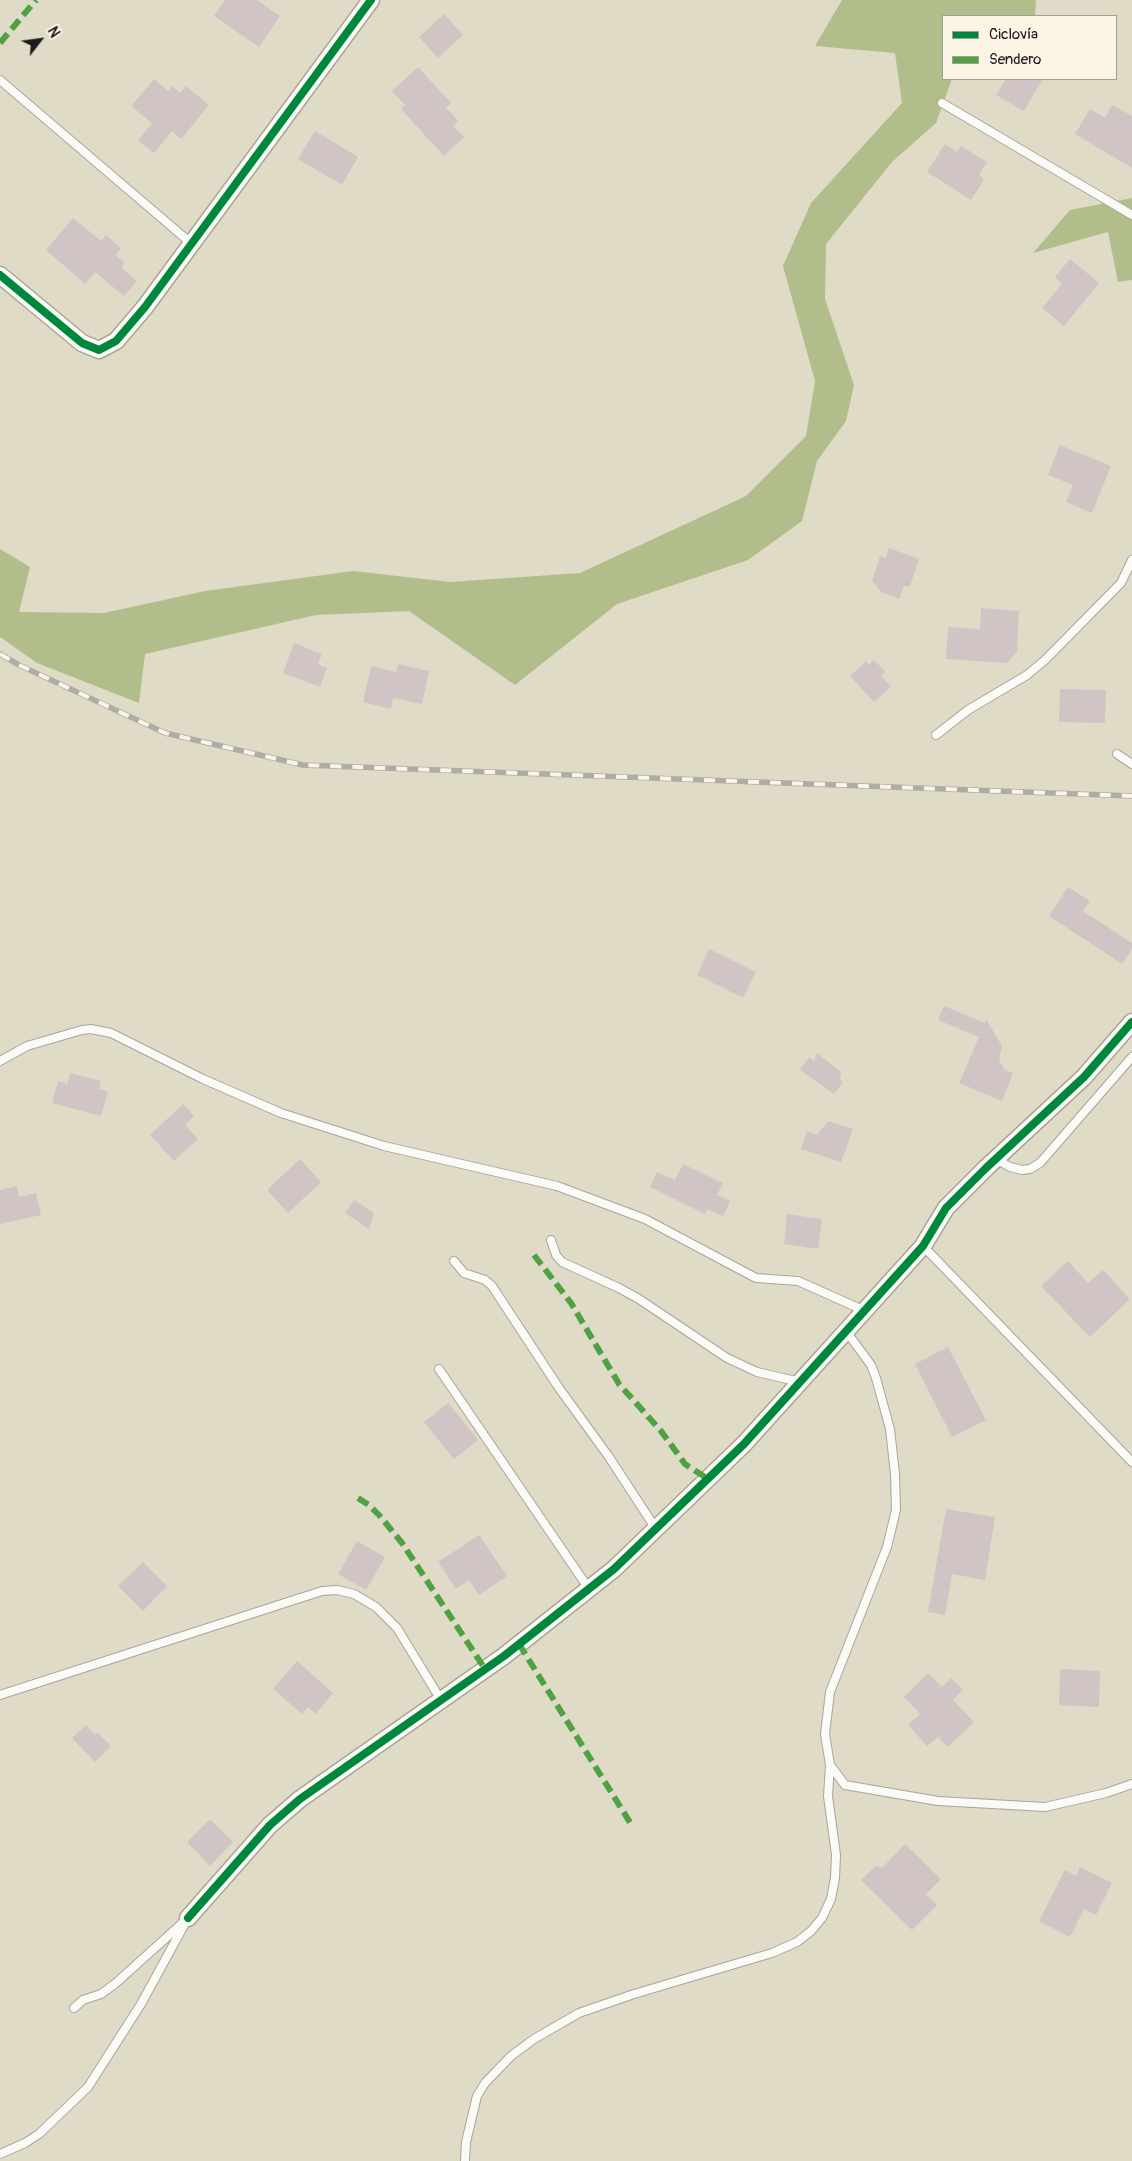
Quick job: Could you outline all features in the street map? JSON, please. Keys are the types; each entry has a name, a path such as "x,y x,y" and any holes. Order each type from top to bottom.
{"street":[{"path":"0,275 82,343 99,350 116,341 192,244 371,0"},
{"path":"188,1918 270,1825 292,1806 504,1656 614,1570 744,1444 863,1310 923,1246 946,1208 1084,1077 1132,1022"}],"lane":[{"path":"0,80 192,244"},
{"path":"942,102 1132,215"},
{"path":"936,735 968,710 1028,675 1045,660 1121,582 1132,560"},
{"path":"1117,754 1132,764"},
{"path":"0,1061 27,1046 82,1030 91,1029 111,1032 203,1079 281,1112 384,1146 557,1186 645,1218 756,1278 798,1281 863,1310"},
{"path":"996,1159 1010,1167 1022,1170 1030,1169 1040,1163 1132,1057"},
{"path":"551,1240 556,1255 562,1262 639,1299 726,1358 757,1372 800,1382"},
{"path":"923,1246 1132,1462"},
{"path":"454,1261 464,1273 485,1280 492,1286 656,1529"},
{"path":"465,2161 466,2142 477,2096 485,2083 511,2056 534,2039 579,2013 634,1994 772,1953 797,1942 811,1932 822,1918 831,1899 835,1878 836,1855 828,1796 830,1764 826,1734 830,1692 887,1548 896,1510 895,1474 890,1429 876,1378 871,1365 846,1331"},
{"path":"439,1369 589,1589"},
{"path":"0,1695 322,1591 337,1590 354,1594 376,1608 396,1628 441,1700"},
{"path":"830,1764 845,1784 938,1801 1045,1806 1106,1793 1132,1784"},
{"path":"74,2008 83,2000 101,1994 116,1984 188,1918"},
{"path":"0,2154 25,2143 39,2134 88,2087 141,2004 188,1918"}],"green space":[{"path":"842,0 1036,0 1035,15 942,15 942,80 952,80 936,123 892,162 826,244 825,299 854,385 846,421 817,461 802,521 748,560 617,604 515,685 409,611 316,615 145,654 139,703 37,663 0,637 0,549 30,567 19,612 104,613 205,591 353,571 450,582 580,573 746,496 806,436 815,381 783,266 811,203 902,103 895,53 815,46"},
{"path":"1132,198 1132,280 1118,282 1108,232 1033,253 1070,210"}],"building":[{"path":"225,0 257,0 280,16 259,47 214,16"},
{"path":"444,14 463,35 438,58 419,37"},
{"path":"418,67 451,103 446,107 458,121 453,126 464,137 444,156 401,109 405,105 392,91"},
{"path":"154,79 168,91 172,86 180,93 186,86 209,105 181,139 172,131 154,153 138,141 152,123 131,106"},
{"path":"1005,80 1042,80 1024,111 996,95"},
{"path":"1112,105 1132,116 1132,168 1075,134 1090,109 1105,118"},
{"path":"315,131 358,157 342,185 298,159"},
{"path":"945,144 957,152 961,146 987,162 979,174 984,180 971,200 927,172"},
{"path":"73,218 101,241 106,235 121,248 115,255 124,262 122,268 137,281 124,296 95,272 85,284 46,250"},
{"path":"1070,259 1099,283 1064,326 1042,308 1062,284 1055,277"},
{"path":"1060,445 1111,466 1092,513 1066,502 1073,485 1048,475"},
{"path":"889,548 919,559 910,586 904,586 899,599 881,592 872,581 880,556 886,558"},
{"path":"981,608 1019,611 1017,652 1007,663 946,659 948,627 980,629"},
{"path":"294,643 322,654 318,664 327,668 320,687 283,673"},
{"path":"874,660 886,672 881,676 891,686 874,702 850,676 866,661 869,665"},
{"path":"398,664 429,671 422,704 393,698 391,709 363,702 371,666 396,672"},
{"path":"1060,689 1106,690 1105,723 1059,722"},
{"path":"1068,887 1090,901 1083,911 1132,943 1132,949 1122,964 1049,916"},
{"path":"709,949 756,972 743,998 697,975"},
{"path":"944,1006 985,1023 986,1019 1002,1046 999,1060 1005,1070 1013,1073 1002,1101 959,1083 979,1037 938,1020"},
{"path":"817,1053 841,1072 840,1080 843,1082 834,1094 800,1070 809,1057 814,1061"},
{"path":"70,1073 101,1081 99,1089 108,1092 101,1116 52,1103 58,1081 67,1084"},
{"path":"183,1104 194,1116 185,1125 198,1139 174,1161 150,1135"},
{"path":"828,1121 853,1129 841,1162 801,1149 807,1131 817,1135"},
{"path":"300,1159 321,1182 288,1213 267,1190"},
{"path":"683,1164 723,1183 717,1195 730,1201 723,1216 707,1209 705,1214 650,1187 657,1172 675,1180"},
{"path":"17,1186 19,1197 36,1193 41,1215 0,1224 0,1190"},
{"path":"354,1200 374,1213 369,1229 345,1213"},
{"path":"787,1214 822,1219 818,1249 784,1244"},
{"path":"1068,1261 1088,1283 1103,1270 1130,1299 1090,1337 1041,1286"},
{"path":"948,1347 986,1420 952,1437 915,1364"},
{"path":"448,1403 478,1440 454,1459 424,1422"},
{"path":"946,1509 995,1517 985,1580 952,1574 945,1615 928,1612"},
{"path":"479,1535 507,1576 479,1595 469,1580 456,1589 438,1562"},
{"path":"357,1541 385,1557 366,1590 338,1574"},
{"path":"143,1562 167,1586 143,1611 118,1586"},
{"path":"297,1661 333,1693 316,1714 308,1707 302,1714 273,1689"},
{"path":"1060,1669 1100,1671 1099,1707 1059,1705"},
{"path":"928,1673 942,1687 951,1678 963,1690 953,1700 974,1722 948,1747 938,1737 927,1746 908,1725 920,1714 904,1697"},
{"path":"86,1725 95,1735 98,1733 111,1746 95,1762 72,1738"},
{"path":"210,1819 233,1842 210,1866 187,1842"},
{"path":"905,1844 941,1879 926,1894 937,1905 912,1930 861,1880 876,1866 882,1868"},
{"path":"1080,1867 1112,1883 1096,1915 1084,1909 1070,1937 1039,1921 1065,1870 1076,1876"}],"railway":[{"path":"0,654 19,665 165,733 303,765 1132,796"}],"marked path":[{"path":"0,43 36,0"},
{"path":"534,1255 571,1303 619,1384 661,1431 685,1464 708,1479"},
{"path":"358,1498 369,1505 380,1516 402,1543 485,1669"},
{"path":"519,1644 631,1824"}],"cycle path":[{"path":"0,275 82,343 99,350 116,341 145,307 371,0"},
{"path":"188,1918 270,1825 300,1799 504,1656 614,1569 744,1444 923,1246 946,1208 1084,1077 1132,1022"}]}
